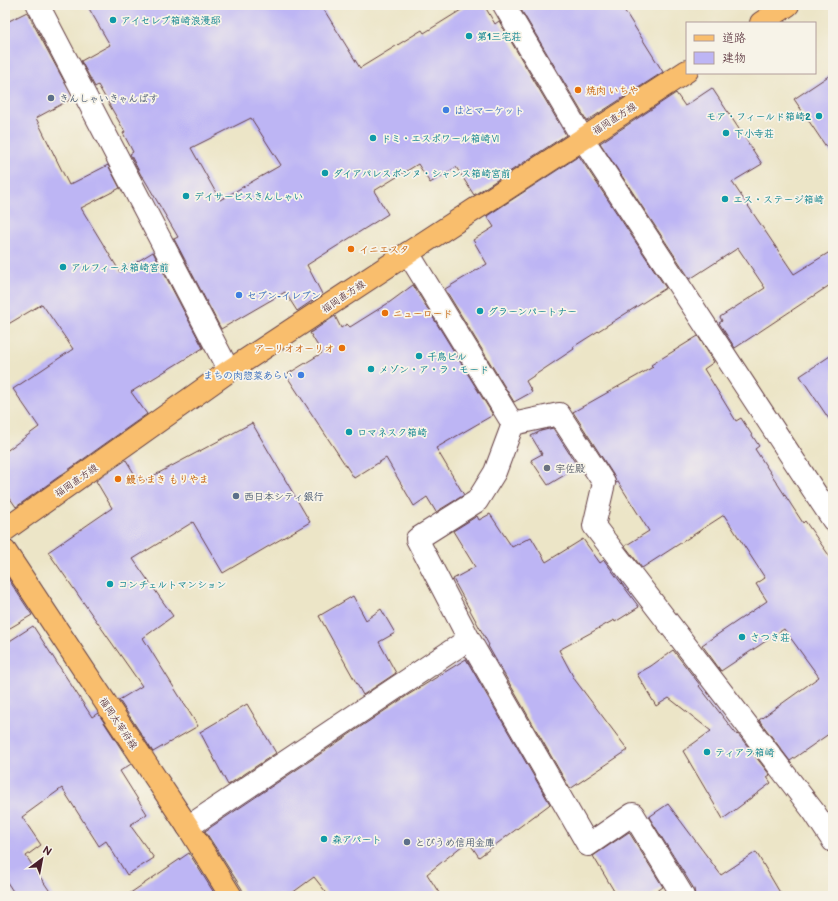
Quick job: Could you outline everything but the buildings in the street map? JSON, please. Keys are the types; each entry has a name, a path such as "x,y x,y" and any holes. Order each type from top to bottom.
{"main road":[{"path":"762,22 788,5"},
{"name":"福岡直方線","path":"5,530 229,371 686,72"},
{"name":"福岡太宰府線","path":"5,551 188,827 231,896"}],"street":[{"path":"38,5 229,371"},
{"path":"504,5 582,139 833,520"},
{"path":"408,253 513,424"},
{"path":"513,424 559,414 604,483 594,526 814,812 833,841"},
{"path":"513,424 495,472 477,501 417,539 469,639 588,845 633,814 683,896"},
{"path":"188,827 469,639"}],"place":[{"name":"アイセレブ箱崎浪漫邸","path":"113,20"},
{"name":"第1三宅荘","path":"469,36"},
{"name":"焼肉 いちや","path":"578,90"},
{"name":"きんしゃいきゃんぱす","path":"51,98"},
{"name":"はとマーケット","path":"446,110"},
{"name":"モア・フィールド箱崎2","path":"819,116"},
{"name":"下小寺荘","path":"726,133"},
{"name":"ドミ・エスポワール箱崎Ⅵ","path":"373,138"},
{"name":"ダイアパレスボンヌ・シャンス箱崎宮前","path":"325,173"},
{"name":"デイサービスきんしゃい","path":"186,196"},
{"name":"エス・ステージ箱崎","path":"725,199"},
{"name":"イニエスタ","path":"351,249"},
{"name":"アルフィーネ箱崎宮前","path":"63,267"},
{"name":"セブン-イレブン","path":"239,295"},
{"name":"グラーンパートナー","path":"480,311"},
{"name":"ニューロード","path":"385,313"},
{"name":"アーリオオーリオ","path":"342,348"},
{"name":"千鳥ビル","path":"419,356"},
{"name":"メゾン・ア・ラ・モード","path":"371,369"},
{"name":"まちの肉惣菜あらい","path":"301,375"},
{"name":"ロマネスク箱崎","path":"349,432"},
{"name":"宇佐殿","path":"547,468"},
{"name":"鰻ちまき もりやま","path":"118,479"},
{"name":"西日本シティ銀行","path":"236,496"},
{"name":"コンチェルトマンション","path":"110,584"},
{"name":"さつき荘","path":"742,637"},
{"name":"ティアラ箱崎","path":"707,752"},
{"name":"森アパート","path":"324,839"},
{"name":"とびうめ信用金庫","path":"407,842"}]}
